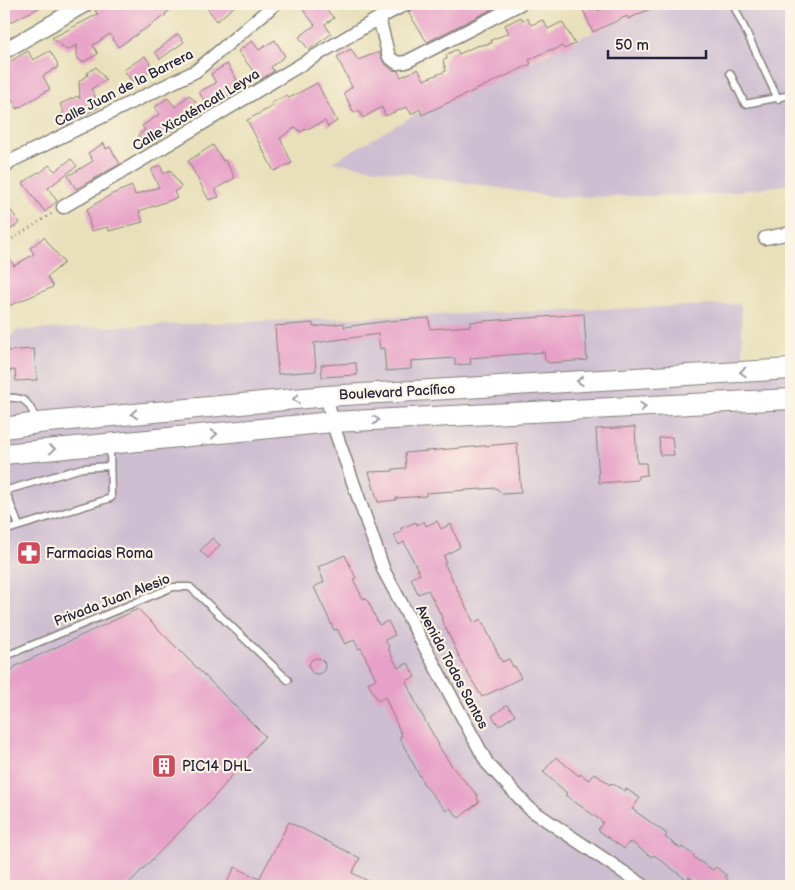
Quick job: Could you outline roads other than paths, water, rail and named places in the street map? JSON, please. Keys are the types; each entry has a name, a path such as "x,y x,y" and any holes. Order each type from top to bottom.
{"main road":[{"name":"Boulevard Pacífico","path":"4,428 38,422 328,396 791,369"},
{"name":"Boulevard Pacífico","path":"4,454 332,422 791,399"}],"street":[{"path":"4,51 85,4"},
{"name":"Calle Juan de la Barrera","path":"4,169 11,161 196,71 275,4"},
{"name":"Calle Xicoténcatl Leyva","path":"63,207 379,18 406,4"},
{"path":"379,18 389,57 397,63 406,62 520,4"},
{"path":"765,238 791,233"},
{"name":"Avenida Todos Santos","path":"328,396 332,422 384,571 487,763 530,809 644,886"}],"lane":[{"path":"733,4 778,98"},
{"path":"730,72 745,104 791,95"},
{"path":"4,398 16,397 25,400 38,422"},
{"path":"4,531 111,498 110,444"},
{"path":"19,526 5,491 82,468 110,466"},
{"name":"Privada Juan Alesio","path":"4,659 8,654 173,587 190,587 288,680"}],"place":[{"name":"Farmacias Roma","path":"29,553"},
{"name":"PIC14 DHL","path":"164,766"}]}
